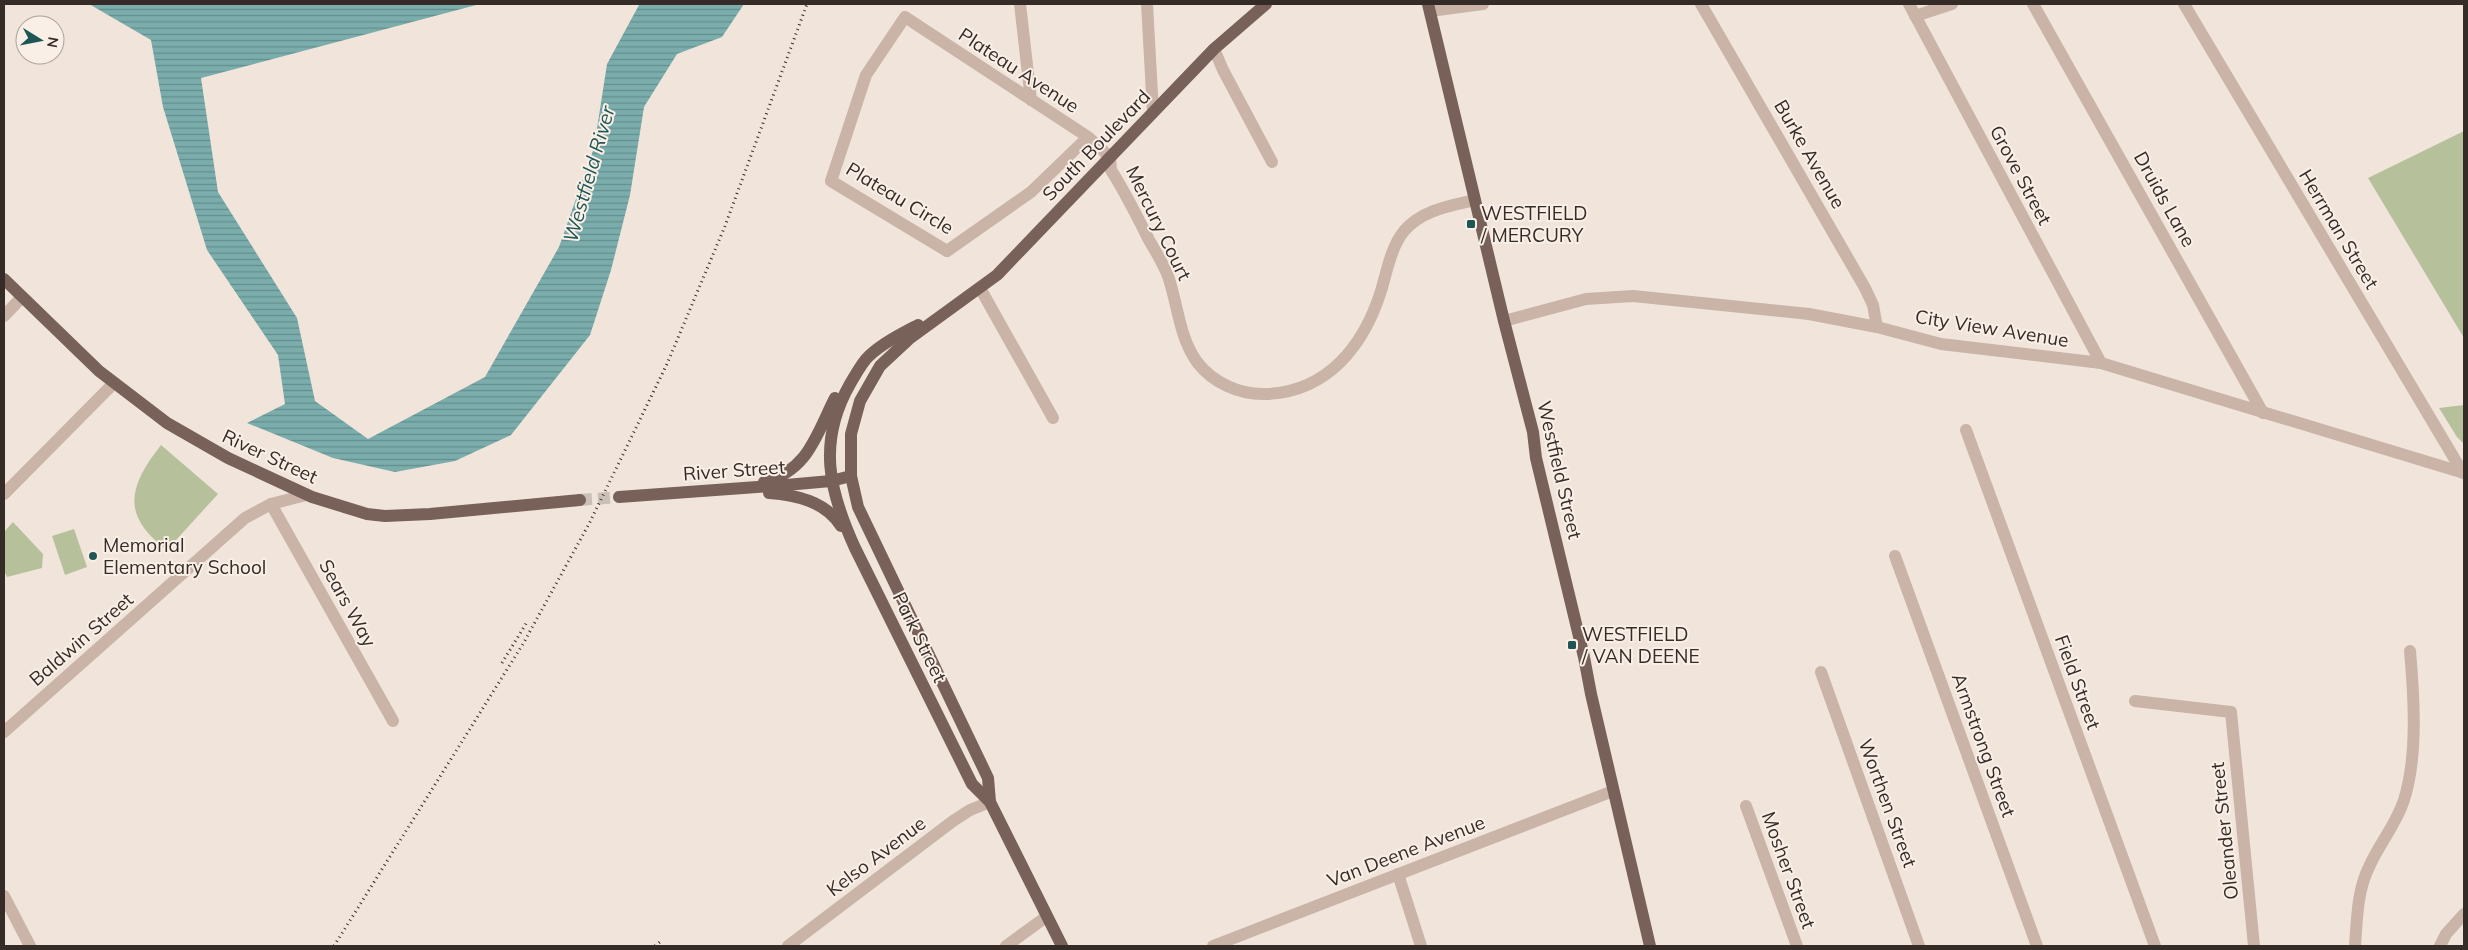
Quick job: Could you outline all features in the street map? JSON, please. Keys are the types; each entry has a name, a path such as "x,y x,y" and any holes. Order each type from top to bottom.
{"main road":[{"name":"South Boulevard","path":"851,476 850,451 857,409 871,380 894,352 980,288 1015,256 1214,49 1266,4"},
{"name":"Westfield Street","path":"1429,7 1504,321 1533,432 1536,458 1650,946"},
{"name":"River Street","path":"4,279 114,383 189,437 255,472 306,495 367,514 386,516 430,514 580,500"},
{"name":"South Boulevard","path":"831,481 831,442 836,414 867,357 899,335 951,309"},
{"path":"736,489 777,478 796,467 807,454 842,385 854,369 867,357"},
{"name":"River Street","path":"619,497 831,481 851,476"},
{"name":"Park Street","path":"851,476 854,494 869,533 988,778 990,802"},
{"name":"Park Street","path":"831,481 841,518 972,784 990,802 1062,946"},
{"path":"736,489 791,495 819,506 839,522 855,548"}],"street":[{"path":"1020,4 1031,100"},
{"path":"1147,4 1153,112"},
{"path":"1429,7 1483,4"},
{"name":"Burke Avenue","path":"1701,4 1865,288 1873,305 1877,327"},
{"name":"Grove Street","path":"1909,4 2101,363"},
{"path":"1915,16 1952,4"},
{"name":"Druids Lane","path":"2033,4 2263,413"},
{"name":"Herrman Street","path":"2184,4 2464,473"},
{"name":"Plateau Avenue","path":"905,17 1088,137 1110,157"},
{"name":"Plateau Circle","path":"905,17 866,75 831,182 947,251 1031,192 1088,137"},
{"path":"1214,49 1222,70 1272,162"},
{"name":"Mercury Court","path":"1110,157 1111,170 1165,269 1182,329 1194,357 1208,374 1217,381 1234,389 1254,393 1279,393 1303,386 1321,377 1343,361 1359,341 1372,319 1395,247 1402,233 1414,222 1433,211 1475,200"},
{"path":"980,288 1053,418"},
{"name":"City View Avenue","path":"1504,321 1586,299 1634,296 1809,314 1877,327 1941,344 2101,363 2464,473"},
{"path":"4,316 22,297"},
{"path":"4,494 114,383"},
{"name":"Field Street","path":"1966,430 2155,946"},
{"name":"Baldwin Street","path":"4,732 245,518 271,504 306,495"},
{"name":"Sears Way","path":"271,504 392,720"},
{"name":"Armstrong Street","path":"1895,556 2037,946"},
{"path":"2355,946 2364,879 2370,864 2395,824 2408,784 2412,731 2410,651"},
{"name":"Worthen Street","path":"1822,672 1919,946"},
{"name":"Oleander Street","path":"2135,702 2231,712 2254,946"},
{"name":"Van Deene Avenue","path":"1213,946 1613,791"},
{"name":"Kelso Avenue","path":"788,946 953,821 970,810 990,802"},
{"name":"Mosher Street","path":"1746,806 1797,946"},
{"path":"1398,874 1421,946"},
{"path":"4,896 30,946"},
{"path":"2440,946 2446,934 2464,914"},
{"path":"1006,946 1046,917"}],"green space":[{"path":"2464,131 2464,338 2368,178"},
{"path":"2464,405 2464,444 2457,437 2439,408"},
{"path":"161,445 218,494 167,550 142,525 136,512 134,500 136,487 142,474"},
{"path":"13,522 43,554 42,568 7,577 4,571 4,532"},
{"path":"74,529 87,567 65,575 52,536"}],"water":[{"name":"Westfield River","path":"89,4 480,4 201,78 218,192 297,318 315,401 368,439 485,377 559,247 594,148 607,64 639,5 633,4 744,4 722,37 677,54 644,107 630,195 611,270 590,335 511,435 455,461 395,472 333,458 247,423 285,404 278,355 207,250 163,107 151,40"}],"tunnel":[{"path":"580,500 619,497"}],"railway":[{"path":"334,946 523,644 590,522 667,364 725,226 807,4"},
{"path":"502,663 527,622"},
{"path":"655,946 660,942"}],"place":[{"name":"WESTFIELD / MERCURY","path":"1471,224"},
{"name":"Memorial Elementary School","path":"93,556"},
{"name":"WESTFIELD / VAN DEENE","path":"1572,645"}]}
